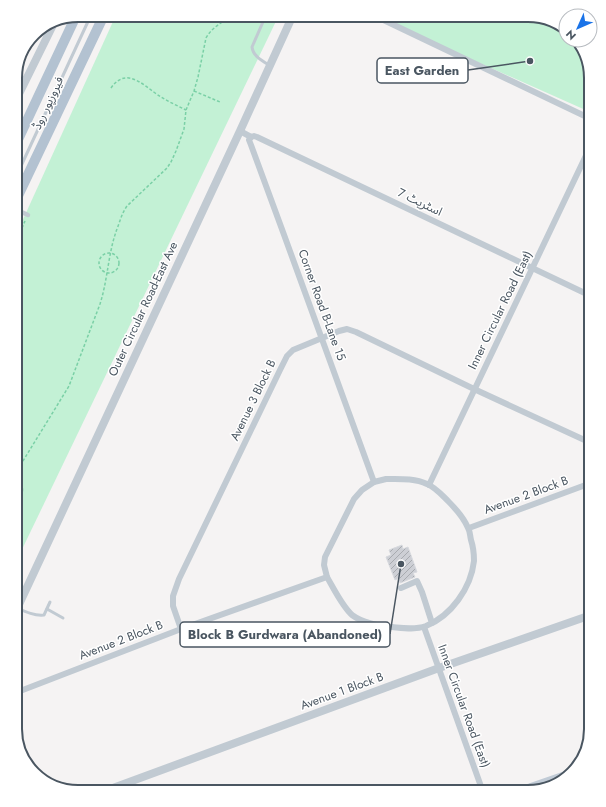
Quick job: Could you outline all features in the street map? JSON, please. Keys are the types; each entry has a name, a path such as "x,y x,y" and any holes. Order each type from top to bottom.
{"main road":[{"name":"فیروزپور روڈ","path":"22,131 73,22"},
{"name":"فیروزپور روڈ","path":"22,187 101,22"}],"street":[{"name":"Outer Circular Road-East Ave","path":"22,598 290,22"},
{"path":"388,22 584,116"},
{"path":"22,88 51,29"},
{"name":"اسٹریٹ 7","path":"240,131 250,137 258,137 584,293"},
{"name":"Corner Road B-Lane 15","path":"250,137 249,140 374,482"},
{"name":"Inner Circular Road (East)","path":"429,485 584,160"},
{"path":"22,213 28,215"},
{"name":"Avenue 3 Block B","path":"181,629 173,606 173,596 179,579 280,370 287,356 293,350 339,330 347,329 584,440"},
{"path":"386,479 420,481 429,485 453,506 469,528 474,560 471,575 466,588 454,606 443,616 424,627 405,629 394,628 360,620 346,608 326,577 324,566 325,557 354,499 362,490 374,482 386,479"},
{"name":"Avenue 2 Block B","path":"469,528 584,485"},
{"name":"Avenue 2 Block B","path":"22,690 181,629 326,577"},
{"path":"401,588 417,581 432,623"},
{"name":"Avenue 1 Block B","path":"121,785 439,668 584,617"},
{"name":"Inner Circular Road (East)","path":"424,627 481,785"}],"lane":[{"path":"22,164 88,22"},
{"path":"263,22 252,47 252,52 260,60 269,65"},
{"path":"22,612 40,616 44,615 50,602"},
{"path":"47,609 63,618"}],"path":[{"path":"22,463 69,386 104,292 113,240 123,211 167,168 171,162 184,129 186,110 194,91 206,38 208,34 222,22"},
{"path":"111,88 121,79 128,78 137,81 161,97 186,110"},
{"path":"194,91 220,102"},
{"path":"22,225 28,215"},
{"path":"110,253 116,257 119,263 114,272 107,273 99,267 99,260 103,255 110,253"}],"green space":[{"path":"113,22 276,22 22,549 22,222"},
{"path":"388,22 531,22 542,24 558,31 558,48 576,48 584,71 584,109"}],"building":[{"path":"402,545 403,549 408,547 417,572 413,573 415,577 400,583 399,578 395,580 386,557 391,555 389,550"}],"place":[{"name":"East Garden","path":"530,61"},
{"name":"Block B Gurdwara (Abandoned)","path":"401,564"}]}
